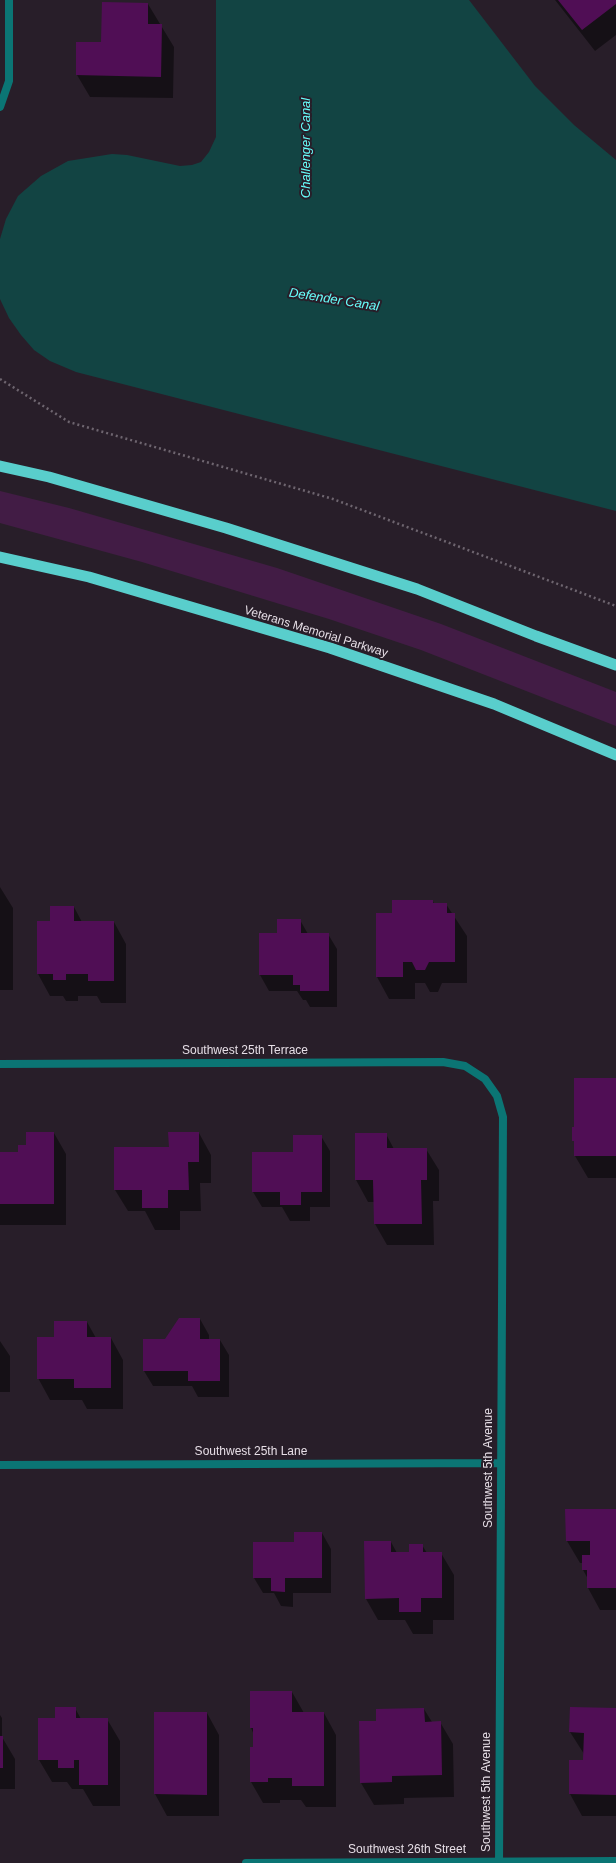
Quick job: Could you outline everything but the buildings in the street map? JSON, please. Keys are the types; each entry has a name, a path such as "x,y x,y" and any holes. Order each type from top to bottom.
{"highway":[{"path":"0,466 49,478 226,528 410,587 616,665"},
{"name":"Veterans Memorial Parkway","path":"0,557 89,577 330,648 494,704 616,755"}],"street":[{"path":"0,107 9,80 9,0"},
{"name":"Southwest 25th Terrace","path":"0,1064 443,1062 466,1066 485,1079"},
{"name":"Southwest 5th Avenue","path":"485,1079 497,1096 503,1116 499,1862"},
{"name":"Southwest 25th Lane","path":"0,1465 501,1462"},
{"name":"Southwest 26th Street","path":"246,1863 616,1861"}],"path":[{"path":"0,379 69,422 333,499 616,606"}],"shaded area":[{"path":"0,491 69,508 277,568 441,624 616,692 616,726 421,650 329,619 142,562 0,523"}],"water":[{"path":"216,0 469,0 535,86 574,125 616,160 616,511 76,372 50,361 34,350 21,335 9,318 0,299 0,239 6,219 18,196 41,176 68,161 112,154 127,155 180,166 192,165 201,162 209,152 216,137"}],"water label":[{"name":"Challenger Canal","path":"306,148"},
{"name":"Defender Canal","path":"334,300"}]}
